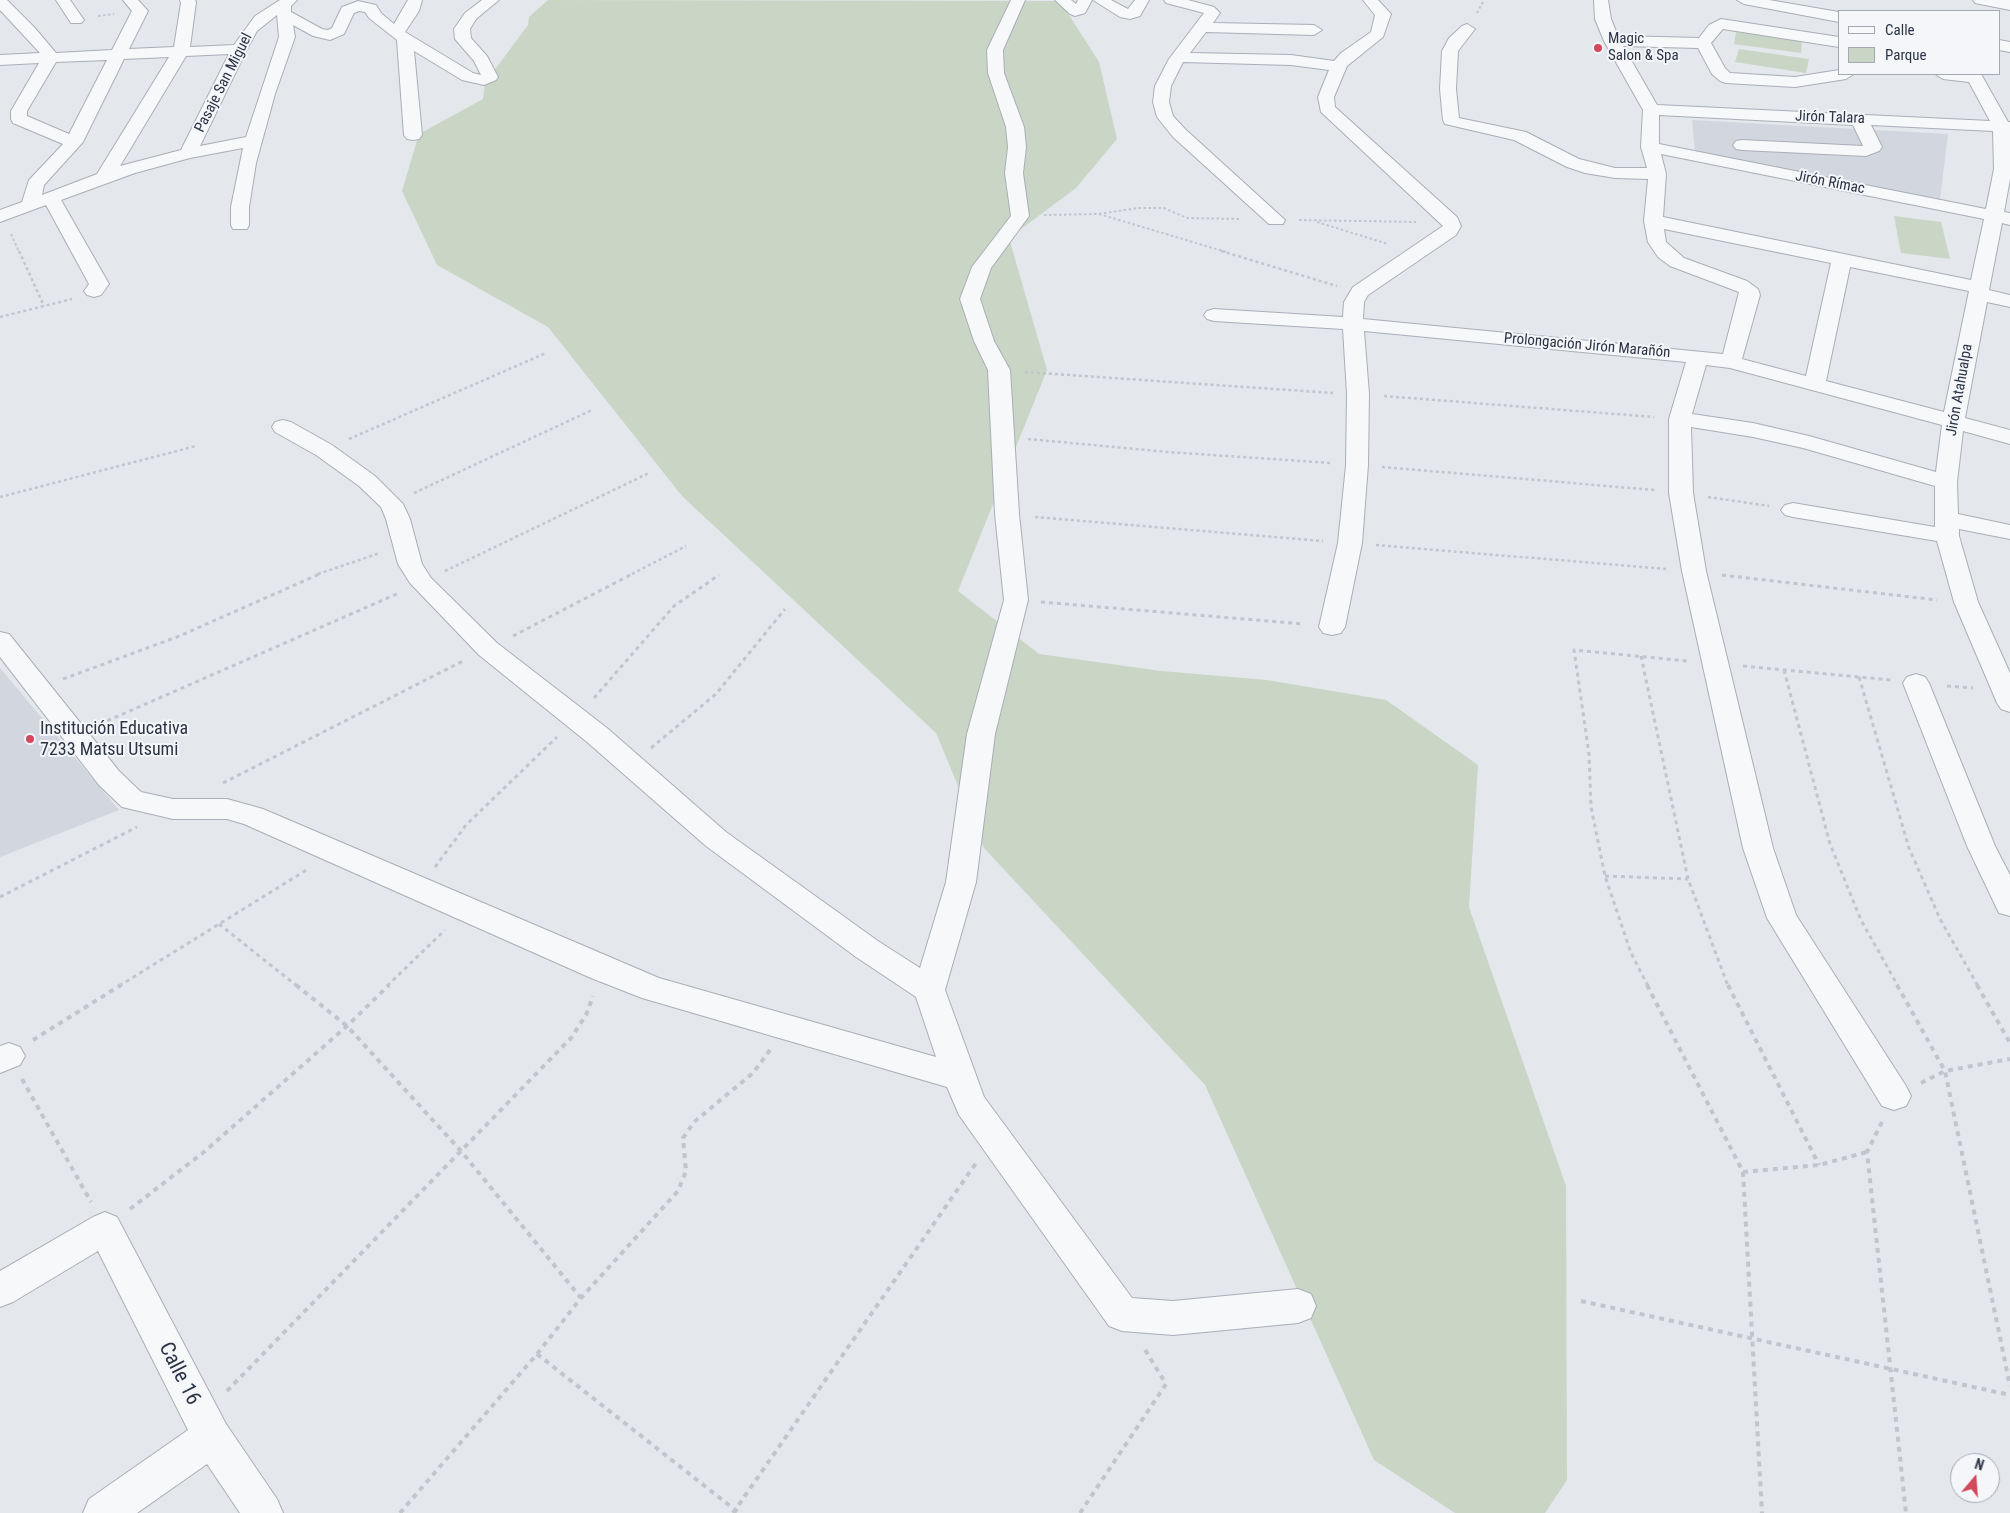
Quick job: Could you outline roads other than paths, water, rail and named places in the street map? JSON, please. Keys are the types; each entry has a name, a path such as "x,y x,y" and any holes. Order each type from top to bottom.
{"street":[{"path":"63,0 76,20"},
{"path":"30,205 35,184 74,142 116,54 140,11 130,0"},
{"path":"104,178 182,52 189,2 186,0"},
{"path":"413,136 400,36 415,0"},
{"path":"286,7 318,33 330,35 339,31 347,10 365,6 371,8 374,15 400,36 468,77 484,80 490,77 489,73 481,59 463,39 462,29 470,16 486,4 503,0"},
{"path":"1018,0 995,50 996,74 1015,127 1017,147 1014,173 1020,216 982,268 970,300 984,341 999,370 1007,514 1016,600 981,734 961,882 929,990 958,1077 971,1105 1122,1314 1173,1318 1298,1306"},
{"path":"1062,0 1075,11 1080,10 1085,0"},
{"path":"1100,0 1125,14 1130,14 1135,13 1142,0"},
{"path":"1171,0 1212,12 1179,57 1163,86 1161,102 1165,117 1179,133 1276,220"},
{"path":"1332,627 1350,543 1357,464 1358,394 1353,324 1354,302 1359,293 1450,231 1452,226 1327,108 1326,97 1339,66 1347,56 1378,34 1383,14 1370,0"},
{"path":"1601,0 1603,19 1612,41 1651,110 1650,147 1656,174 1653,221 1657,242 1665,253 1677,262 1748,289 1750,295 1731,362"},
{"path":"1744,0 1838,17"},
{"path":"1980,0 2010,5"},
{"path":"0,2 6,16 35,38 50,57"},
{"path":"240,225 240,207 247,163 266,94 287,37 286,7"},
{"name":"Pasaje San Miguel","path":"188,153 238,49 251,29 260,19 286,7"},
{"path":"1703,43 1714,28 1721,24 1838,42"},
{"path":"1202,28 1314,30"},
{"path":"1467,29 1455,41 1450,51 1448,89 1451,120 1457,123 1520,136 1573,163 1591,169 1615,173 1656,174"},
{"path":"0,60 35,38"},
{"path":"1612,41 1703,43"},
{"path":"1703,43 1718,71 1726,78 1795,82 1840,75"},
{"path":"0,60 238,49"},
{"path":"50,57 19,111 19,119 74,142"},
{"path":"1179,57 1291,60 1339,66"},
{"path":"1958,75 1974,76"},
{"name":"Jirón Atahualpa","path":"1974,76 2005,126 2006,170 2002,218 1979,290 1953,420 1946,482 1946,528 1966,602 2007,697"},
{"name":"Jirón Talara","path":"1651,110 2005,126"},
{"path":"1742,145 1866,151 1872,147 1858,119"},
{"path":"2,215 104,178 188,153 254,141"},
{"name":"Jirón Rímac","path":"1650,147 2002,218"},
{"path":"51,198 99,284 94,292"},
{"path":"1653,221 1842,259 1979,290 2010,301"},
{"path":"1814,384 1842,259"},
{"name":"Prolongación Jirón Marañón","path":"1214,315 1353,324 1698,356 1731,362 1953,420 2010,437"},
{"path":"1698,356 1680,419 1681,493 1694,572 1717,664 1758,848 1782,918 1894,1096"},
{"path":"1680,419 1753,430 1800,441 1946,482"},
{"path":"283,427 324,450 367,481 391,504 398,519 410,564 422,583 488,649 632,764 716,839 867,949 929,990"},
{"path":"1793,510 1946,528 2010,532"},
{"path":"0,640 77,735 109,778 132,800 173,809 227,809 245,814 602,969 653,989 958,1077"},
{"path":"1916,683 1981,846 2010,905"},
{"name":"Calle 16","path":"0,1290 105,1228 206,1427 263,1513"},
{"path":"103,1513 206,1427"}],"place":[{"name":"Magic Salon & Spa","path":"1598,48"},
{"name":"Institución Educativa 7233 Matsu Utsumi","path":"30,739"}]}
